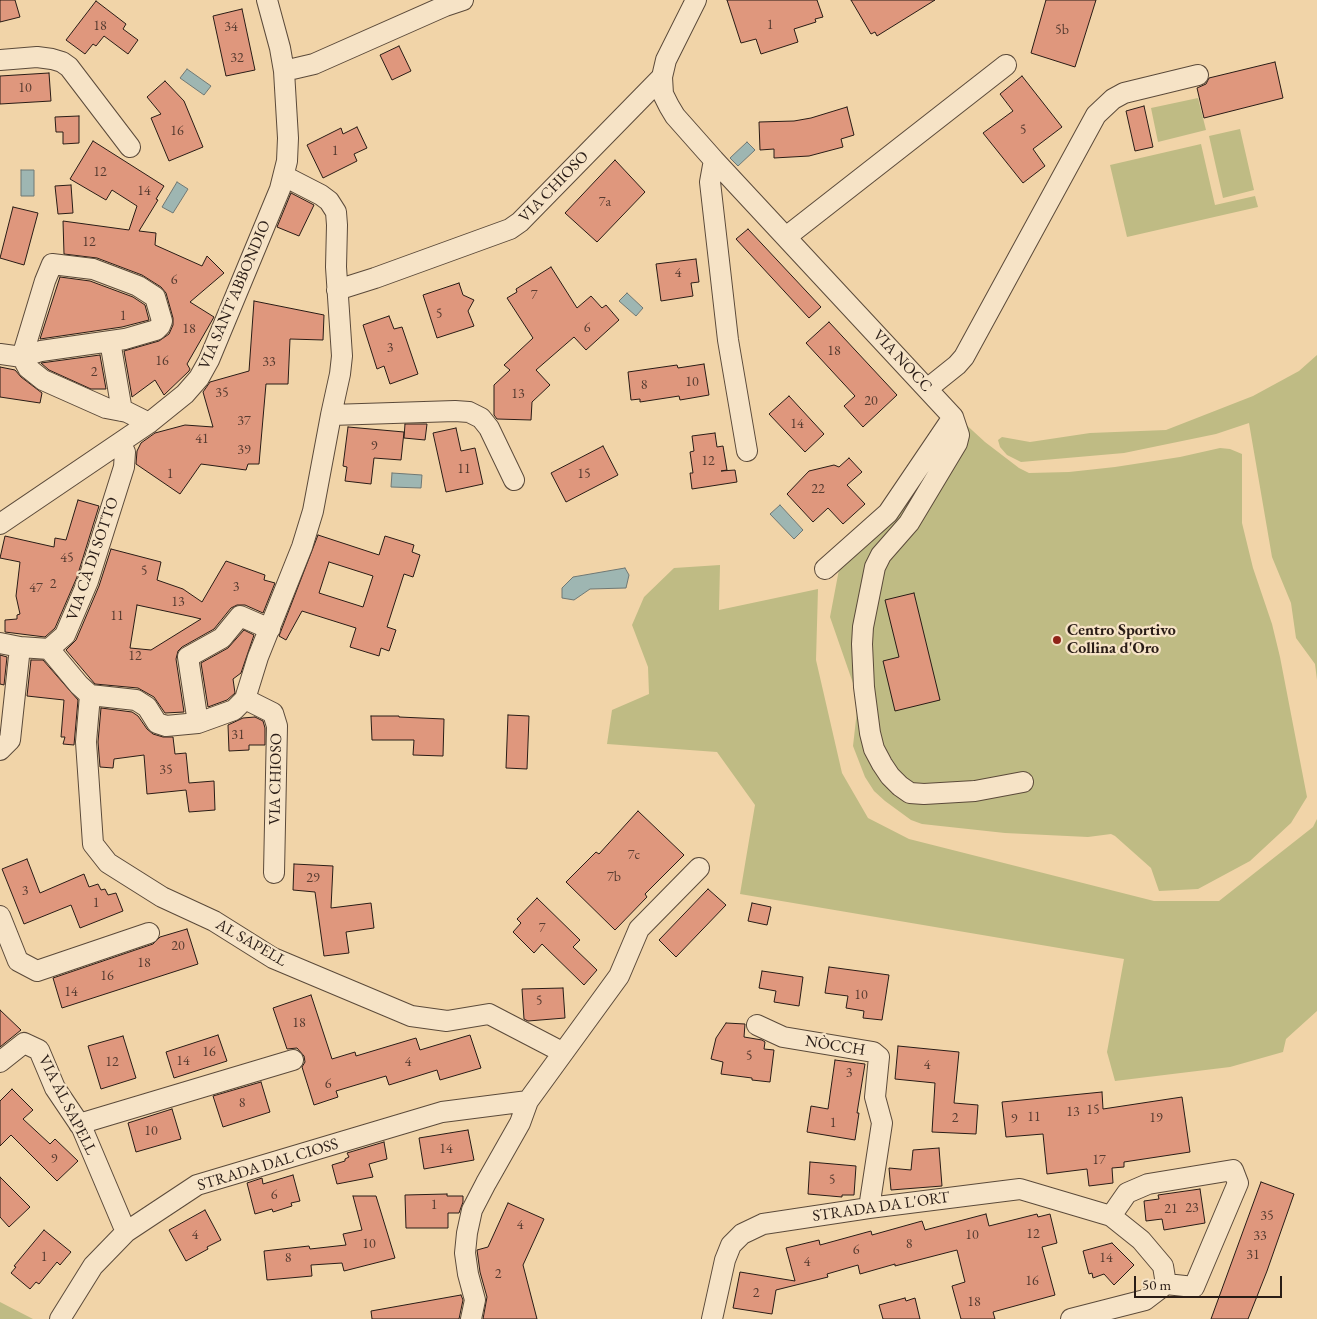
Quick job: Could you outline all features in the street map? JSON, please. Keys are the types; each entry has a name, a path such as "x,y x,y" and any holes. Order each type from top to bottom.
{"street":[{"name":"VIA SANT'ABBONDIO","path":"0,524 149,423 185,394 199,378 209,360 284,176 288,138 284,71 280,48 266,0"},
{"path":"284,71 295,70 314,64 445,6 463,0"},
{"name":"VIA NOCC","path":"696,0 666,60 662,77 668,106 714,160 953,416"},
{"path":"0,60 37,57 52,58 62,62 69,67 130,147"},
{"path":"786,237 1006,65"},
{"path":"927,389 964,357 1096,115 1113,99 1124,93 1198,75"},
{"name":"VIA CHIOSO","path":"337,290 510,229 520,222 662,77"},
{"path":"714,160 710,182 728,340 747,451"},
{"path":"0,642 20,647 49,649 79,685 90,695 136,700 147,707 156,723 166,726 198,723 234,710 245,699 258,657 302,547 312,511 342,356 336,267 337,218 329,201 284,176"},
{"path":"0,354 22,357 41,351 125,339 156,330 162,321 156,298 138,286 93,269 52,264 22,357 28,368 43,380 149,423"},
{"path":"110,341 116,368 114,409"},
{"path":"330,414 469,412 480,418 489,428 514,480"},
{"path":"825,569 888,513 953,416"},
{"path":"953,416 959,435 957,443 909,524 881,555 876,567 863,627 862,644 864,687 870,733 874,749 886,770 900,786 910,792 924,794 975,791 1023,782"},
{"name":"VIA CÀ DI SOTTO","path":"49,649 65,635 88,580 124,467 125,452 120,443"},
{"path":"198,723 188,657 222,638 240,616 270,629"},
{"path":"0,750 10,740 20,647"},
{"name":"AL SAPELL","path":"90,695 86,742 93,844 108,863 162,897 214,921 273,958 411,1016 447,1021 489,1014 562,1052"},
{"name":"VIA CHIOSO","path":"245,699 274,713 276,719 274,873"},
{"path":"471,1319 475,1300 465,1253 472,1210 486,1182 520,1123 528,1101 619,976 639,928 699,868"},
{"path":"0,916 18,961 37,971 149,933"},
{"name":"NÒCCH","path":"757,1026 783,1038 873,1052 879,1057 875,1096 882,1123 869,1208"},
{"name":"VIA AL SAPELL","path":"0,1062 24,1043 39,1050 55,1088 79,1124 126,1232"},
{"path":"79,1124 293,1060"},
{"name":"STRADA DAL CIOSS","path":"60,1319 93,1266 126,1232 197,1185 442,1112 528,1101"},
{"path":"1071,1319 1145,1300 1166,1284 1194,1287 1238,1183 1233,1170 1148,1184 1127,1193 1111,1216"},
{"name":"STRADA DA L'ORT","path":"712,1319 725,1260 731,1245 742,1234 763,1224 869,1208 1020,1189 1111,1216 1141,1240 1163,1266 1166,1284"}],"shaded area":[{"path":"1198,98 1206,130 1158,142 1151,108"},
{"path":"1240,129 1254,190 1223,198 1209,136"},
{"path":"1201,144 1215,205 1255,196 1258,207 1127,237 1110,165"},
{"path":"1317,355 1317,680 1315,664 1296,638 1291,603 1272,557 1249,423 1216,434 1124,453 1021,462 1007,455 1000,447 998,440 1002,437 1030,442 1090,433 1166,430 1253,396 1299,371"},
{"name":"Centro Sportivo Collina d'Oro","path":"961,420 985,442 1019,468 1029,473 1069,472 1115,467 1180,457 1220,448 1230,449 1242,454 1242,523 1253,568 1272,624 1280,657 1307,797 1291,823 1250,861 1198,889 1159,891 1151,868 1111,834 1088,837 1005,833 922,824 911,820 874,791 865,777 853,746 858,702 830,617 841,559"},
{"path":"720,565 719,610 818,589 816,660 842,773 868,818 909,839 1154,901 1219,901 1313,827 1317,819 1317,1011 1286,1039 1283,1052 1230,1067 1115,1081 1107,1052 1124,959 740,894 755,805 717,752 607,744 612,710 649,694 648,667 632,625 644,597 674,568"},
{"path":"0,1302 33,1319 0,1319"}],"water":[{"path":"187,69 211,86 204,95 180,78"},
{"path":"747,142 755,150 738,166 730,158"},
{"path":"21,170 34,170 34,196 21,196"},
{"path":"177,182 188,189 173,213 162,207"},
{"path":"627,293 643,308 636,316 619,301"},
{"path":"392,473 422,475 421,488 391,487"},
{"path":"780,505 803,530 794,539 770,514"},
{"path":"625,568 629,575 626,588 590,589 574,600 562,598 562,588 573,577"}],"building":[{"path":"0,0 15,0 20,17 0,22"},
{"path":"727,0 817,0 823,17 815,19 816,22 794,29 798,42 761,54 756,39 741,43"},
{"path":"851,0 935,0 877,36 875,32 871,34"},
{"path":"1046,0 1096,0 1075,67 1031,53"},
{"path":"96,1 126,24 123,29 138,40 128,54 104,36 96,46 93,44 85,54 66,40"},
{"path":"242,9 255,70 226,76 213,16"},
{"path":"399,46 411,71 392,80 380,55"},
{"path":"1275,62 1283,98 1204,118 1197,88 1206,84 1209,78"},
{"path":"49,73 51,101 0,104 0,76"},
{"path":"1022,76 1062,127 1033,149 1045,166 1023,183 983,133 1013,111 1000,94"},
{"path":"165,81 184,101 203,147 169,161 151,118 161,114 147,97"},
{"path":"1144,106 1153,147 1135,151 1126,111"},
{"path":"847,107 854,135 841,139 843,147 809,156 774,158 774,149 760,150 759,122 794,121"},
{"path":"79,116 79,143 63,144 63,132 56,132 55,117"},
{"path":"357,127 367,148 354,154 357,161 323,178 307,145 341,128 343,134"},
{"path":"93,141 164,186 156,199 158,200 139,231 156,233 155,245 202,266 207,256 224,273 190,302 214,317 187,364 190,369 189,371 164,395 155,380 132,397 124,351 159,341 169,334 173,325 173,318 166,293 161,287 142,275 97,258 64,254 63,221 129,230 137,206 112,190 106,200 70,179"},
{"path":"615,160 645,192 597,242 565,213"},
{"path":"71,185 73,213 58,214 55,186"},
{"path":"291,193 314,205 299,236 277,227"},
{"path":"13,207 38,213 24,265 0,258"},
{"path":"748,229 821,307 809,318 736,239"},
{"path":"696,259 699,282 691,283 693,296 661,301 656,264"},
{"path":"551,267 577,308 591,296 602,308 606,305 619,320 586,350 574,337 536,370 550,385 532,402 531,420 497,419 494,415 494,385 510,370 504,365 533,338 507,298 517,292 516,289"},
{"path":"60,277 90,281 133,297 145,305 149,320 122,327 40,339"},
{"path":"459,283 463,295 474,300 468,311 474,326 437,338 423,295"},
{"path":"254,301 324,315 323,340 290,339 288,384 266,384 259,464 248,464 246,470 201,464 180,494 136,464 137,451 141,443 155,433 185,425 213,427 203,392 210,382 249,371"},
{"path":"389,316 394,329 402,327 418,374 390,384 384,366 377,369 363,325"},
{"path":"829,322 897,395 863,427 844,406 855,396 806,343"},
{"path":"100,355 106,389 91,389 49,370 41,363"},
{"path":"704,364 709,395 680,400 679,396 640,402 640,399 631,400 628,372 677,365 678,368"},
{"path":"0,367 15,370 42,393 40,403 0,397"},
{"path":"789,396 824,434 805,452 769,414"},
{"path":"405,424 427,424 425,440 404,438"},
{"path":"348,427 404,432 401,460 374,458 371,484 345,481 347,467 343,466"},
{"path":"456,428 461,451 475,448 483,484 446,492 433,433"},
{"path":"715,433 717,447 723,446 727,470 721,471 735,470 737,482 692,489 690,473 693,473 690,452 694,451 692,436"},
{"path":"603,446 618,475 566,502 551,473"},
{"path":"849,458 862,472 847,485 865,504 843,524 828,508 813,522 787,494 809,471 834,465 839,467"},
{"path":"78,500 99,506 77,577 55,628 45,637 5,632 5,620 17,619 17,615 20,614 16,596 20,562 0,558 5,536 54,547 55,538 66,540"},
{"path":"318,535 379,555 385,536 414,545 412,552 420,555 413,577 404,574 387,627 396,630 389,651 381,648 379,656 350,647 356,628 302,611 286,640 279,636","holes":["329,562 373,576 363,607 319,593"]},
{"path":"111,549 161,562 157,580 183,589 202,602 226,561 265,575 264,580 275,583 263,613 245,605 237,605 231,608 214,629 178,651 176,659 184,712 165,713 154,697 138,688 95,684 66,650 76,640 99,586","holes":["137,605 201,619 151,650 130,648"]},
{"path":"914,593 940,700 895,711 883,661 899,657 885,600"},
{"path":"244,630 254,635 241,673 233,679 235,693 227,700 208,707 201,663 228,648"},
{"path":"0,655 7,657 4,685 0,684"},
{"path":"31,660 43,660 78,700 74,745 63,744 65,737 61,737 64,700 27,696"},
{"path":"101,708 132,712 138,716 153,734 173,737 175,754 186,753 189,783 214,781 215,810 189,812 186,790 147,794 144,755 114,759 113,768 100,767 98,742"},
{"path":"508,715 529,716 527,769 506,768"},
{"path":"371,716 444,719 443,756 413,755 414,740 372,740"},
{"path":"255,717 263,721 265,745 249,745 249,750 229,751 228,725 243,718"},
{"path":"638,811 684,855 645,894 647,897 615,930 566,882 596,852 599,854"},
{"path":"27,859 40,893 84,874 89,887 98,884 101,890 105,889 108,895 116,893 123,911 80,928 71,905 24,924 2,869"},
{"path":"294,864 333,866 331,908 371,903 374,928 346,932 349,953 324,956 315,892 293,890"},
{"path":"708,889 726,905 676,957 659,940"},
{"path":"537,898 580,940 573,947 597,970 584,985 542,944 534,953 513,932 521,923 517,919"},
{"path":"752,903 771,907 767,925 748,921"},
{"path":"187,929 198,964 62,1008 53,978 153,944 160,937"},
{"path":"829,967 889,975 882,1020 863,1018 864,1011 846,1008 848,996 825,993"},
{"path":"762,971 803,977 799,1006 774,1002 776,991 759,988"},
{"path":"563,988 565,1018 528,1021 524,1019 522,989"},
{"path":"311,995 332,1059 355,1052 356,1056 416,1038 420,1050 470,1035 481,1068 440,1080 437,1070 389,1085 386,1076 336,1091 338,1097 314,1105 302,1067 305,1062 304,1056 297,1048 287,1049 273,1008"},
{"path":"0,1010 21,1030 0,1047"},
{"path":"726,1023 745,1024 744,1037 762,1040 765,1042 764,1049 774,1050 770,1082 721,1074 723,1062 711,1059 716,1038"},
{"path":"218,1035 227,1061 174,1078 166,1052"},
{"path":"123,1036 136,1078 101,1089 88,1046"},
{"path":"898,1046 959,1052 954,1103 978,1105 976,1134 932,1132 935,1083 895,1079"},
{"path":"835,1060 865,1064 857,1113 859,1113 855,1140 807,1132 811,1106 828,1109"},
{"path":"261,1082 270,1112 223,1127 213,1096"},
{"path":"12,1089 33,1110 23,1119 50,1144 55,1139 78,1161 57,1181 11,1135 0,1146 0,1101"},
{"path":"1102,1092 1103,1109 1182,1097 1190,1152 1124,1162 1124,1167 1112,1168 1113,1183 1089,1186 1087,1169 1047,1174 1043,1134 1006,1137 1002,1102"},
{"path":"172,1109 181,1139 136,1152 128,1123"},
{"path":"468,1130 474,1160 424,1169 419,1138"},
{"path":"384,1142 387,1159 369,1164 373,1177 337,1184 332,1165 345,1161 349,1157 347,1153"},
{"path":"939,1148 942,1186 891,1190 889,1168 911,1170 913,1150"},
{"path":"810,1162 856,1166 854,1195 842,1195 842,1197 808,1194"},
{"path":"293,1175 300,1201 291,1203 292,1206 273,1212 272,1209 255,1214 247,1183 262,1178 263,1184"},
{"path":"0,1177 30,1207 9,1227 0,1217"},
{"path":"1261,1182 1294,1194 1267,1271 1248,1319 1211,1319"},
{"path":"1200,1189 1205,1223 1164,1230 1162,1219 1146,1221 1144,1201 1159,1199 1158,1195"},
{"path":"447,1194 447,1196 463,1196 459,1213 448,1213 448,1228 406,1228 405,1195"},
{"path":"353,1196 376,1196 395,1258 344,1271 342,1263 311,1265 312,1276 267,1280 264,1251 309,1246 310,1249 346,1245 343,1234 362,1230"},
{"path":"508,1203 544,1219 523,1265 537,1319 483,1319 487,1297 480,1272 477,1250 488,1247"},
{"path":"205,1210 221,1240 186,1261 169,1230"},
{"path":"986,1214 989,1226 1037,1214 1038,1217 1050,1214 1057,1243 1042,1247 1055,1295 993,1312 995,1319 961,1319 952,1286 965,1282 957,1250 860,1274 858,1265 827,1274 828,1277 776,1290 772,1314 733,1308 740,1272 795,1281 786,1248 819,1240 820,1245 871,1231 872,1235 922,1221 925,1230"},
{"path":"44,1230 71,1252 60,1265 57,1262 39,1284 36,1282 30,1289 11,1273 16,1267 14,1266"},
{"path":"1112,1243 1134,1265 1114,1285 1104,1274 1093,1278 1092,1273 1089,1274 1083,1251"},
{"path":"461,1295 463,1300 459,1319 372,1319 371,1311"},
{"path":"905,1298 906,1301 915,1298 920,1319 883,1319 879,1305"}],"place":[{"name":"Centro Sportivo Collina d'Oro","path":"1057,640"}]}
